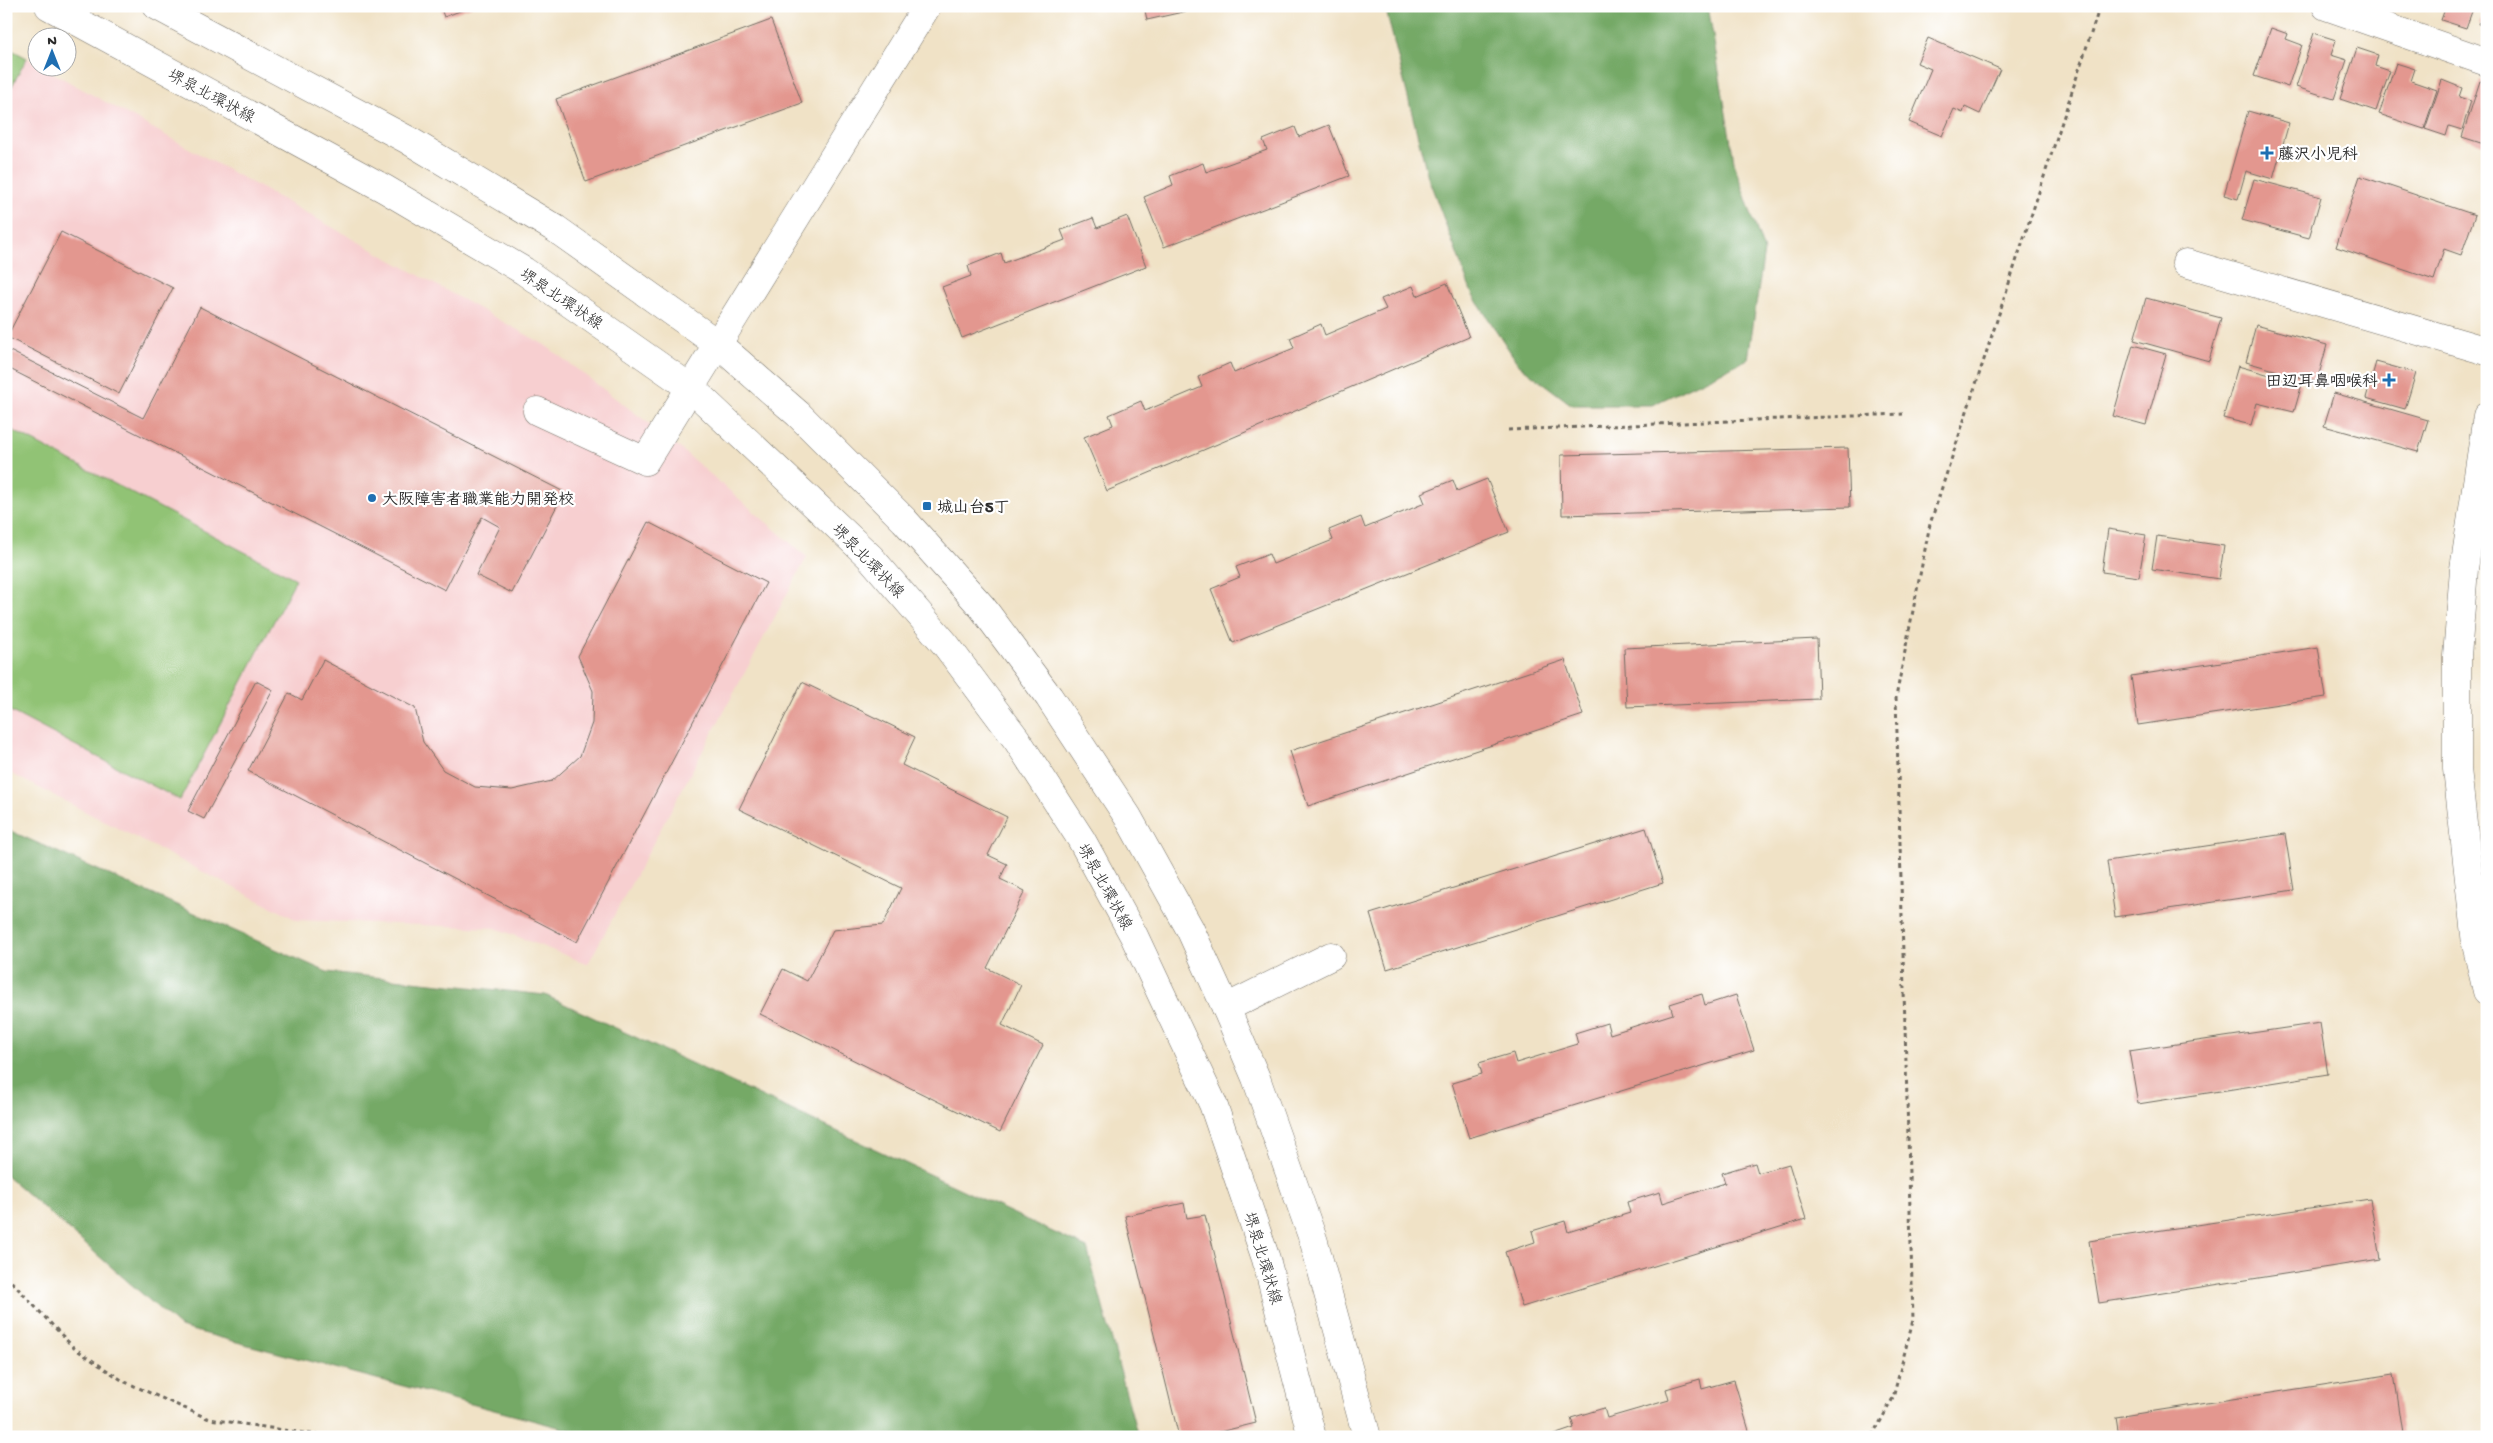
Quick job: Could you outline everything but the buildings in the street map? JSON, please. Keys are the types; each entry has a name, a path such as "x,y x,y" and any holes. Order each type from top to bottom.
{"main road":[{"name":"堺泉北環状線","path":"49,6 385,189 524,271 692,389 870,557 946,645 1017,740 1080,839 1134,936 1213,1104 1266,1260 1312,1437"},
{"path":"158,6 408,140 556,228 719,345 798,414 890,506 982,607 1049,697 1128,817 1190,929 1256,1078 1314,1242 1367,1437"},
{"path":"537,411 645,461 692,389 928,6"},
{"path":"2326,6 2387,16 2487,62"},
{"path":"2186,263 2487,351"},
{"path":"2487,416 2476,568 2457,656 2457,769 2476,944 2487,990"},
{"path":"1226,1008 1331,956"}],"path":[{"path":"1872,1437 1893,1398 1913,1320 1896,697 1930,524 2100,6"},
{"path":"1508,430 1903,414"},
{"path":"6,1276 74,1348 123,1381 209,1419 332,1437"}],"shaded area":[{"name":"大阪障害者職業能力開発校","path":"27,58 28,78 62,78 545,345 668,438 807,557 588,964 495,928 297,920 6,771 6,97"}],"green space":[{"path":"1385,6 1708,6 1735,167 1764,251 1748,359 1652,405 1572,405 1519,365 1472,294 1428,177"},
{"path":"6,47 27,58 6,97"},
{"path":"6,427 296,579 180,800 6,709"},
{"path":"6,829 327,972 545,995 1087,1248 1138,1437 596,1437 180,1327 6,1175"}],"place":[{"name":"藤沢小児科","path":"2267,153"},
{"name":"田辺耳鼻咽喉科","path":"2389,380"},
{"name":"大阪障害者職業能力開発校","path":"372,498"},
{"name":"城山台5丁","path":"927,506"}]}
